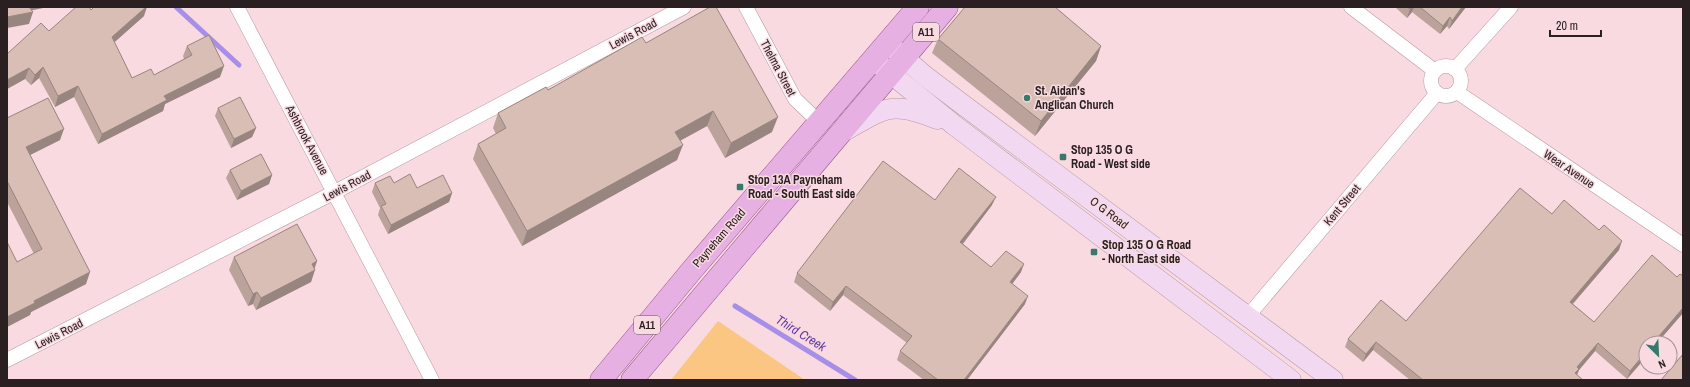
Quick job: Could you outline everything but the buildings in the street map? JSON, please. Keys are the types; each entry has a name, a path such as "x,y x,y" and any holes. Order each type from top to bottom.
{"main road":[{"name":"Payneham Road","path":"602,380 692,270 918,7"},
{"name":"Payneham Road","path":"632,380 947,7"},
{"name":"O G Road","path":"880,51 897,66 954,125 1291,380"},
{"name":"O G Road","path":"897,66 970,110 1333,380"},
{"path":"839,134 870,116 894,108 914,110 954,125"},
{"path":"1232,335 1248,316"}],"street":[{"name":"Ashbrook Avenue","path":"237,7 432,380"},
{"name":"Lewis Road","path":"7,360 334,193 684,7"},
{"name":"Thelma Street","path":"746,7 795,100 819,122"},
{"path":"1351,7 1435,71"},
{"path":"1455,69 1511,7"},
{"path":"1446,67 1455,69 1460,76 1461,82 1457,92 1447,96 1437,93 1432,88 1431,81 1435,71 1446,67"},
{"name":"Wear Avenue","path":"1457,92 1683,245"},
{"name":"Kent Street","path":"1248,316 1437,93"}],"shaded area":[{"path":"718,321 805,380 671,380"}],"waterway":[{"name":"Third Creek","path":"176,7 239,65"},
{"name":"Third Creek","path":"735,306 855,380"}],"place":[{"name":"St. Aidan's Anglican Church","path":"1027,98"},
{"name":"Stop 135 O G Road - West side","path":"1063,157"},
{"name":"Stop 13A Payneham Road - South East side","path":"740,187"},
{"name":"Stop 135 O G Road - North East side","path":"1094,252"}]}
